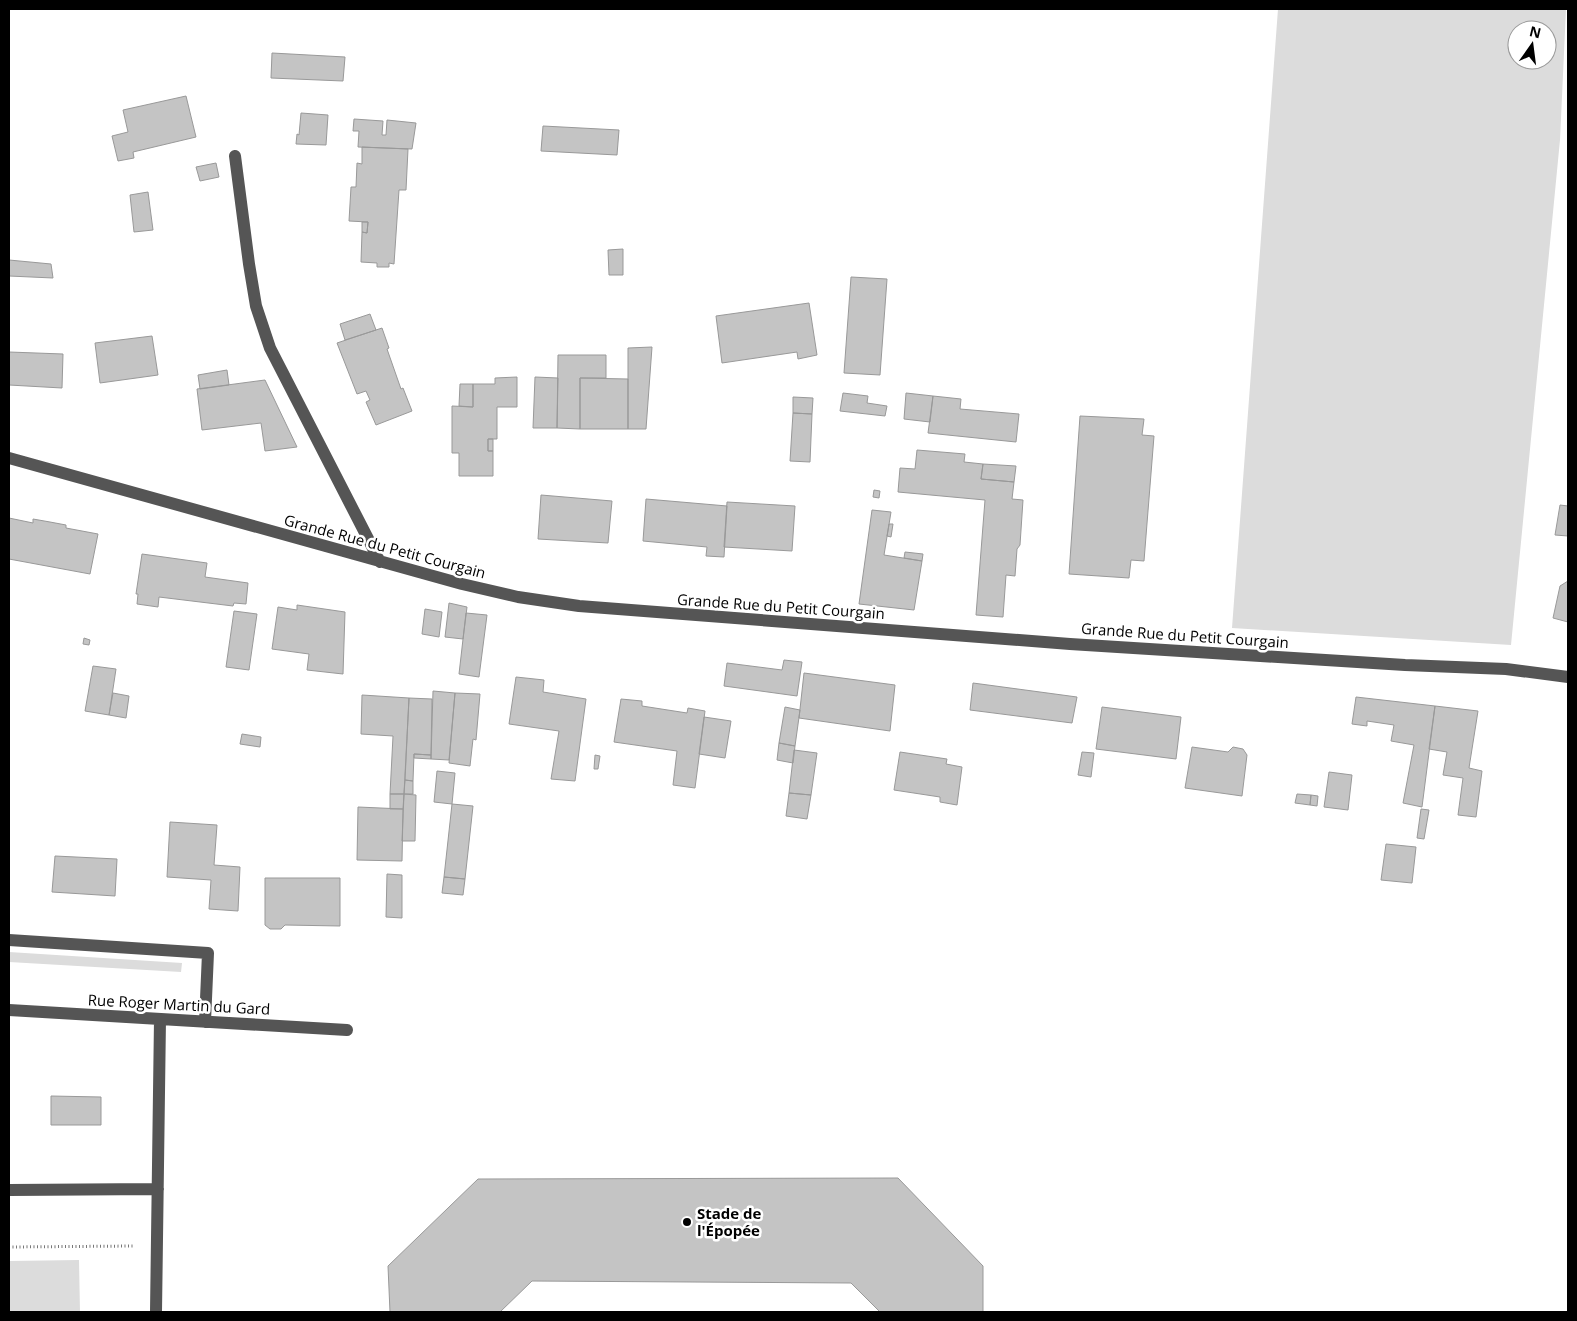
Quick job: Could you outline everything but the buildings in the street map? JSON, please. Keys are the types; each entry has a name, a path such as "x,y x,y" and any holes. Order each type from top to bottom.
{"street":[{"path":"235,156 256,306 270,348 380,562"},
{"name":"Grande Rue du Petit Courgain","path":"9,458 462,584 518,597 579,606 1079,644 1404,665 1506,669 1568,677"},
{"path":"9,940 208,953 205,1022"},
{"name":"Rue Roger Martin du Gard","path":"9,1010 347,1030"},
{"path":"156,1312 160,1019"},
{"path":"9,1190 158,1189"}],"path":[{"path":"9,1247 157,1246"}],"shaded area":[{"path":"1278,9 1566,9 1560,140 1511,645 1232,628"},
{"path":"9,952 182,963 181,972 9,962"},
{"path":"79,1260 80,1312 9,1312 9,1261"}],"place":[{"name":"Stade de l'Épopée","path":"687,1222"}]}
